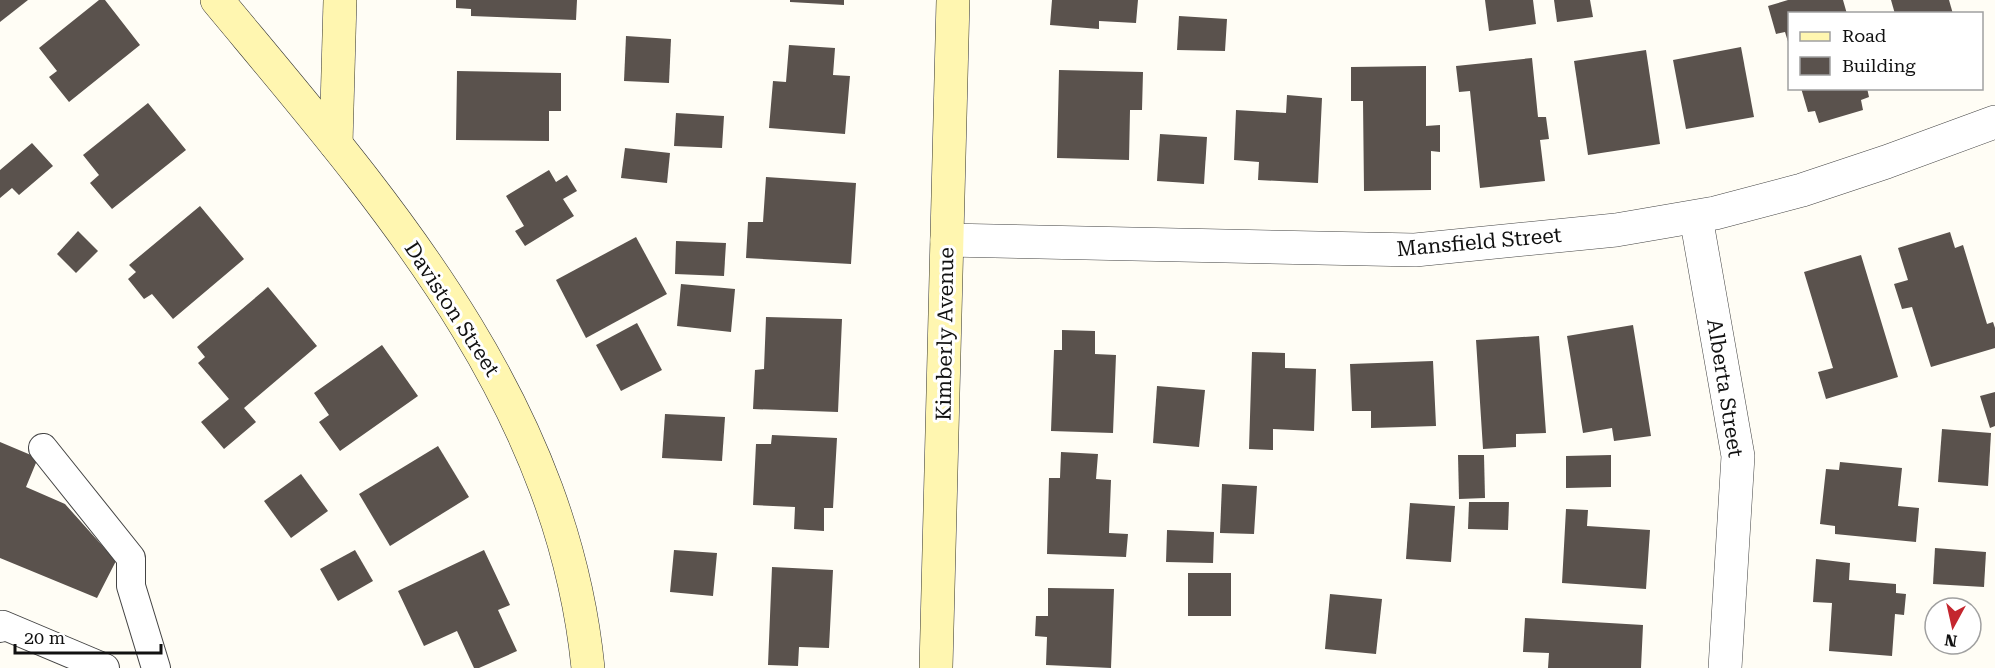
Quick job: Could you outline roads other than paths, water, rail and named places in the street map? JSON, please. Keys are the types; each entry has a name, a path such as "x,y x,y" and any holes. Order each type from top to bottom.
{"main road":[{"name":"Daviston Street","path":"217,0 336,144 427,264 468,327 496,376 544,481 573,575 583,622 588,668"},
{"path":"336,144 340,0"},
{"name":"Kimberly Avenue","path":"936,668 953,0"}],"street":[{"name":"Mansfield Street","path":"948,240 1415,250 1616,230 1696,217 1802,190 1995,122"},
{"name":"Alberta Street","path":"1696,217 1738,456 1725,668"}],"lane":[{"path":"43,448 131,558 131,586 156,668"},
{"path":"0,628 3,626 105,668"}]}
